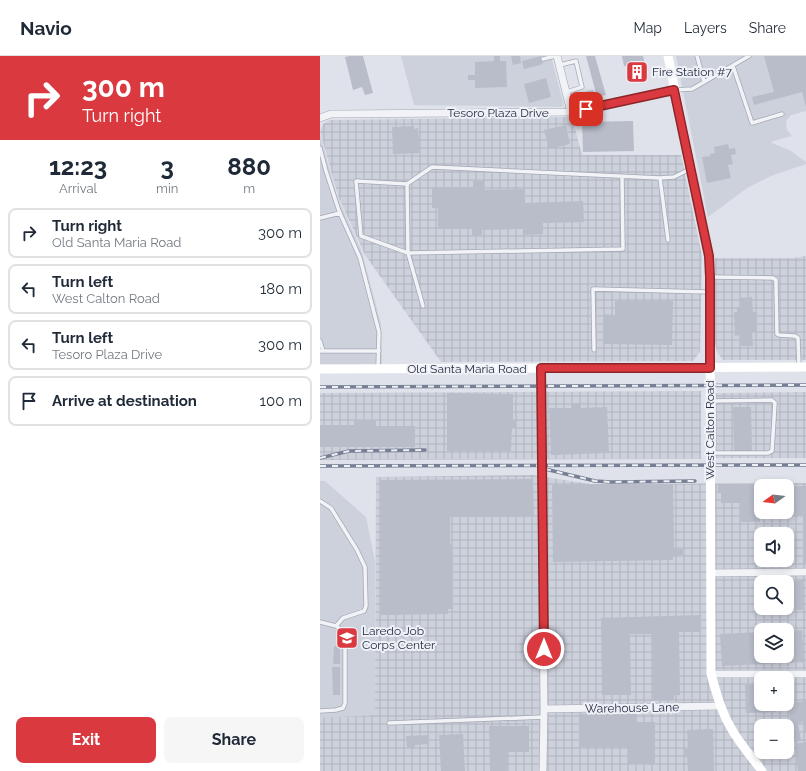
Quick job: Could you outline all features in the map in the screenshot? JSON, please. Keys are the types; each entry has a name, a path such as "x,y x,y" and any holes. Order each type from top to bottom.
{"main road":[{"name":"West Calton Road","path":"668,56 709,256 711,674 721,706 731,729 762,771"},
{"name":"Old Santa Maria Road","path":"320,369 802,367"}],"street":[{"path":"556,56 560,65 571,112"},
{"name":"Tesoro Plaza Drive","path":"320,118 331,114 571,112 674,90"},
{"path":"541,368 544,713 543,771"},
{"path":"711,573 806,572"},
{"path":"711,674 806,674"},
{"name":"Warehouse Lane","path":"544,713 721,706"}],"lane":[{"path":"543,59 556,56"},
{"path":"697,56 704,82"},
{"path":"674,90 692,89 749,56"},
{"path":"560,65 576,61 582,88 567,92"},
{"path":"733,66 752,123 782,114"},
{"path":"320,148 340,213 360,258 379,332 378,369"},
{"path":"622,176 623,249 408,253 360,236 356,181 407,184 432,166 622,176 660,178 674,177 691,168"},
{"path":"660,178 668,240"},
{"path":"407,184 408,253 423,306"},
{"path":"320,218 340,213"},
{"path":"710,277 773,278 776,282 776,332 779,336 795,336 798,338 802,367"},
{"path":"594,350 593,290 710,292"},
{"path":"320,342 321,351 379,352"},
{"path":"710,401 772,400 775,403 772,451 768,454 710,453"},
{"path":"320,501 331,508 366,567 366,606 364,611 343,618 336,626"},
{"path":"320,622 336,626 343,631 345,639 345,703 343,708 320,711"},
{"name":"Warehouse Lane","path":"389,723 544,713"}],"shaded area":[{"path":"401,56 551,56 563,102 562,107 414,105"},
{"path":"676,56 806,56 806,111 791,115 786,121 787,130 792,136 770,142 791,151 806,162 806,164 771,176 747,188 708,217"},
{"path":"572,117 582,155 681,155 702,256 700,352 693,361 441,362 365,255 338,196 320,131 323,124 330,120"},
{"path":"320,134 337,196 362,252 381,324 382,365 320,364"},
{"path":"806,256 806,360 723,360 717,352 715,343 715,258 793,258"},
{"path":"701,391 701,459 320,460 320,393"},
{"path":"806,392 806,458 716,458 716,393"},
{"path":"533,475 590,484 754,483 754,519 794,519 794,483 806,483 806,771 320,771 320,718 375,715 376,477"},
{"name":"Laredo Job Corps Center","path":"320,481 325,481 366,517 375,561 375,715 320,719"}],"building":[{"path":"363,56 373,93 365,95 362,87 353,90 345,57"},
{"path":"494,56 500,56 500,61 506,61 507,87 475,88 475,80 468,80 468,75 475,75 475,62 494,61"},
{"path":"511,56 520,56 521,63 513,65"},
{"path":"541,56 543,64 524,69 522,61"},
{"path":"586,56 595,56 606,95 597,97"},
{"name":"Fire Station #7","path":"622,56 643,56 648,78 630,82 627,66 624,66"},
{"path":"764,56 806,56 806,107 802,92 754,105 752,97 774,92"},
{"path":"546,78 551,97 529,103 524,84"},
{"path":"593,90 596,98 582,102 580,93"},
{"path":"633,121 634,151 583,152 582,122"},
{"path":"566,125 570,144 549,149 544,130"},
{"path":"414,126 414,129 418,128 420,153 393,154 392,127"},
{"path":"728,144 729,149 735,148 736,154 731,155 733,164 728,165 731,178 707,183 702,157 710,156 710,154 715,153 714,147"},
{"path":"473,181 484,181 484,190 525,189 525,203 583,201 584,222 543,223 543,234 523,235 523,229 482,230 482,236 472,236 472,228 438,229 438,208 432,208 432,188 473,187"},
{"path":"752,297 753,312 756,312 757,331 752,332 753,346 740,346 740,335 735,336 734,312 737,312 737,308 741,308 740,298"},
{"path":"615,301 673,301 672,345 603,344 603,314 615,315"},
{"path":"447,393 513,394 513,420 516,420 516,428 512,427 511,451 447,451"},
{"path":"572,403 580,403 580,408 607,407 609,453 551,455 549,408 572,408"},
{"path":"733,407 751,407 752,451 734,451"},
{"path":"354,420 376,420 376,426 415,426 415,447 320,447 320,425 354,425"},
{"path":"533,479 534,516 450,517 453,609 448,609 448,614 381,615 380,480"},
{"path":"673,484 674,549 683,549 683,555 673,555 673,560 553,562 552,485"},
{"path":"718,484 754,484 754,519 760,519 760,522 740,522 740,503 721,503 721,493 718,493"},
{"path":"794,486 806,486 806,563 803,563 803,515 794,515"},
{"path":"803,580 803,610 794,610 794,581"},
{"path":"701,615 701,632 679,632 680,695 674,695 674,700 653,700 652,634 630,634 631,695 602,695 601,618"},
{"path":"802,630 804,662 794,662 794,631"},
{"path":"754,632 754,663 784,663 722,666 720,634"},
{"path":"334,646 340,646 340,664 333,664"},
{"path":"332,667 340,667 340,695 333,695"},
{"path":"745,685 754,685 754,711 776,711 776,712 746,713"},
{"path":"806,701 806,733 804,722 798,723 801,741 794,742 794,719 790,719 789,711 794,711 794,702"},
{"path":"579,714 637,714 637,722 655,722 655,764 628,764 628,747 579,747"},
{"path":"489,726 529,726 529,752 507,752 507,771 490,771"},
{"path":"713,729 714,771 688,771 687,757 685,757 684,749 688,749 687,730"},
{"path":"463,734 465,771 441,771 439,735"},
{"path":"428,735 429,744 415,745 415,748 407,748 406,736"},
{"path":"806,742 806,771 798,771 795,744"}],"railway":[{"path":"320,387 806,385"},
{"path":"320,458 349,451 425,450"},
{"path":"320,466 806,465"},
{"path":"545,469 595,481 695,481"}],"place":[{"name":"Fire Station #7","path":"637,72"},
{"name":"Laredo Job Corps Center","path":"347,638"}],"route":[{"path":"544,649 541,368 710,368 709,256 674,90 586,109"}]}
